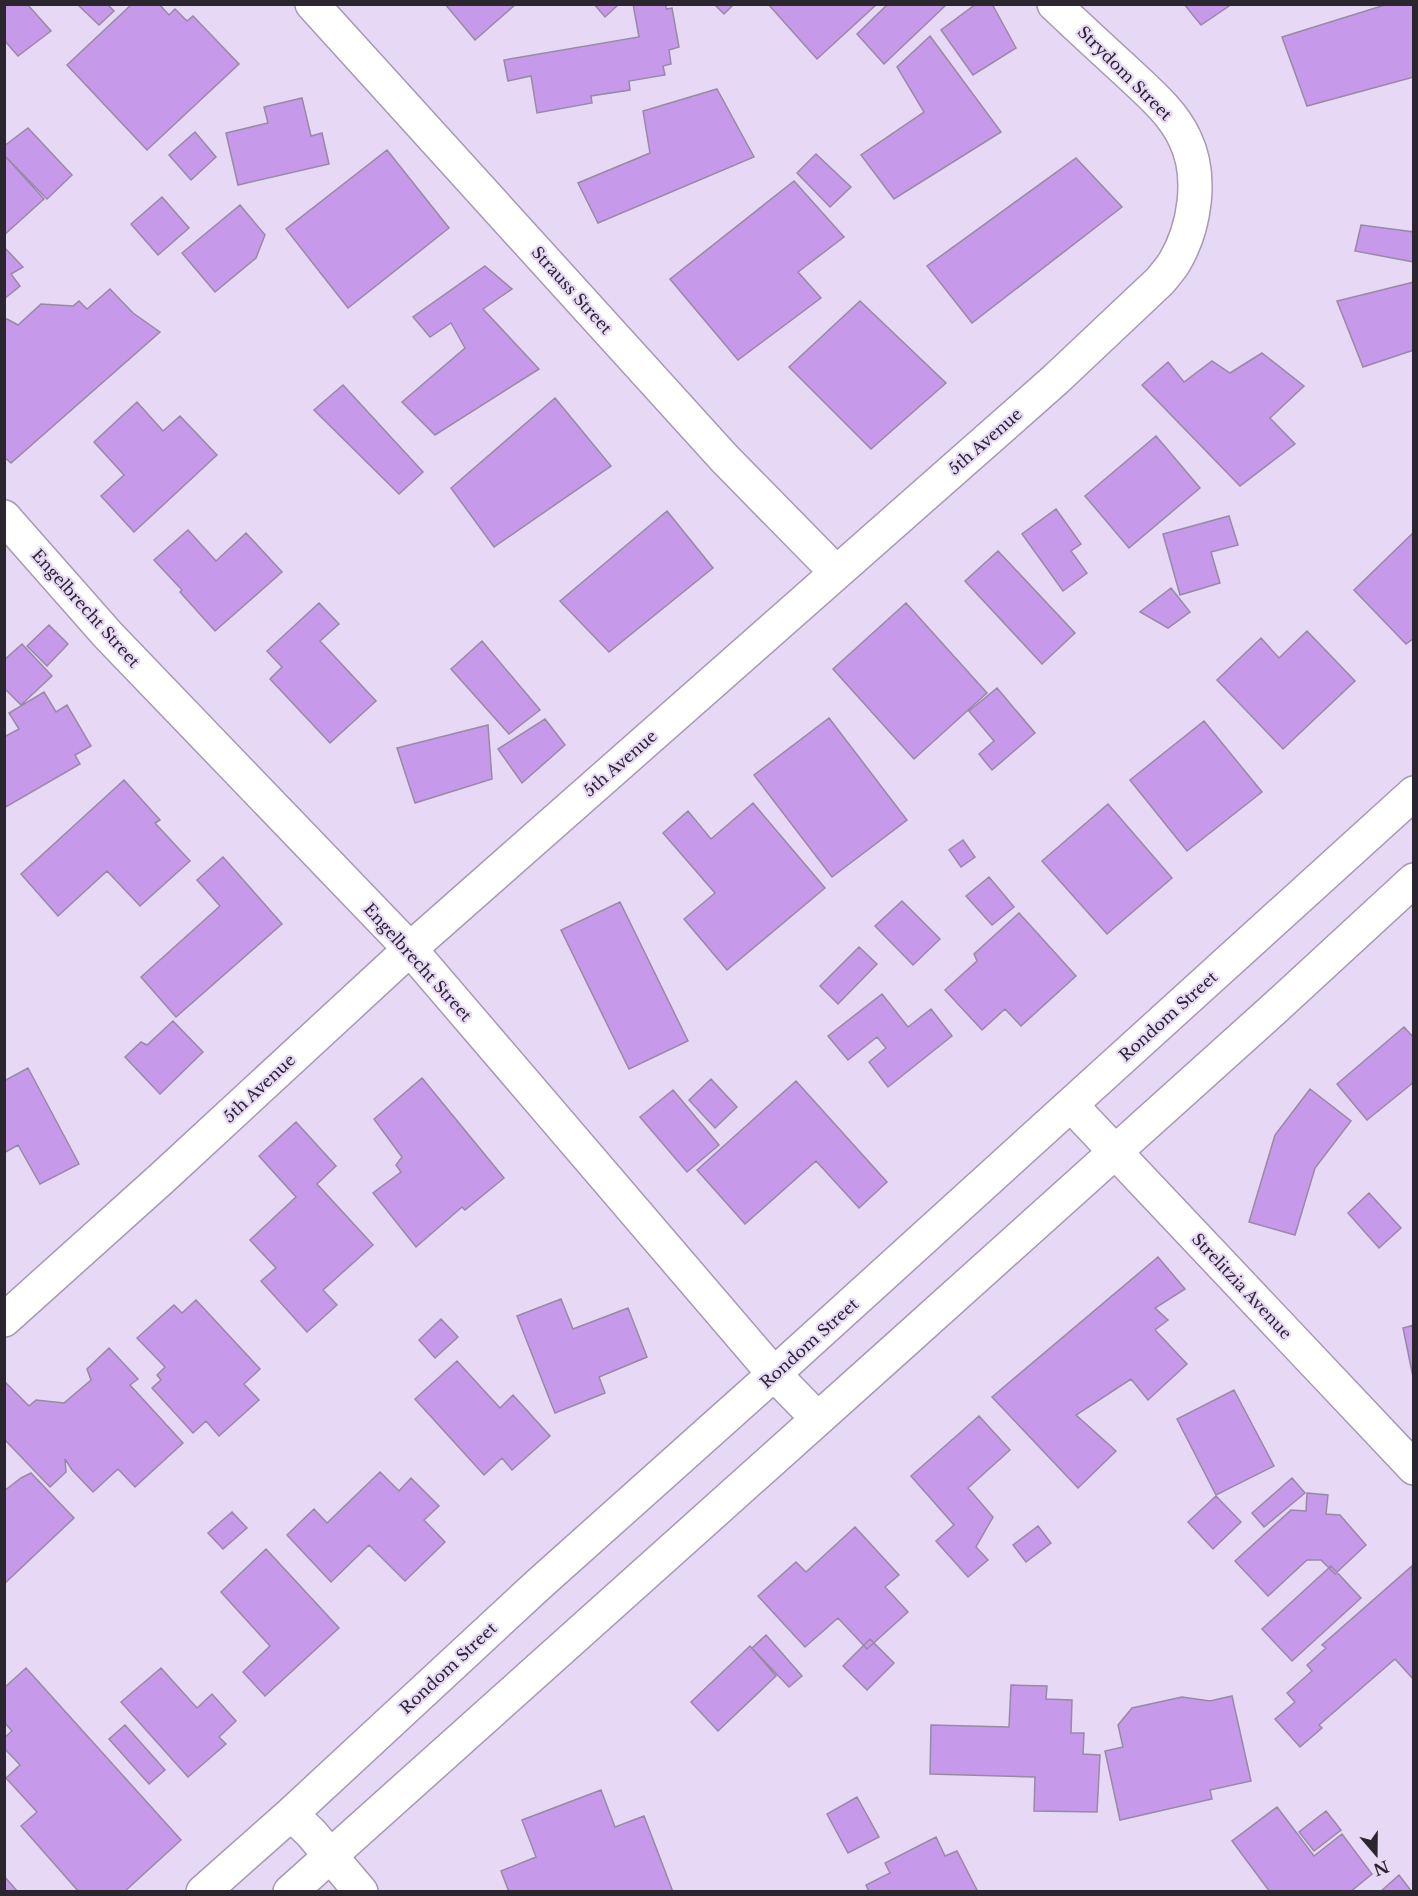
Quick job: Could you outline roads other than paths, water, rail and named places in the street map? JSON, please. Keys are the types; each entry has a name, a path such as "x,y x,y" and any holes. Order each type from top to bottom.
{"street":[{"name":"Strauss Street","path":"312,4 717,450 836,572"},
{"name":"Strydom Street","path":"1054,4 1164,108 1185,137 1193,158 1195,182"},
{"name":"5th Avenue","path":"4,1320 410,949 1055,380 1160,281 1174,263 1184,243 1190,221 1195,182"},
{"name":"Engelbrecht Street","path":"4,517 108,635 410,949 774,1374 818,1419"},
{"name":"Rondom Street","path":"203,1892 1413,793"},
{"path":"290,1892 1116,1152 1413,880"},
{"name":"Strelitzia Avenue","path":"1071,1105 1413,1468"},
{"path":"291,1814 361,1892"}]}
